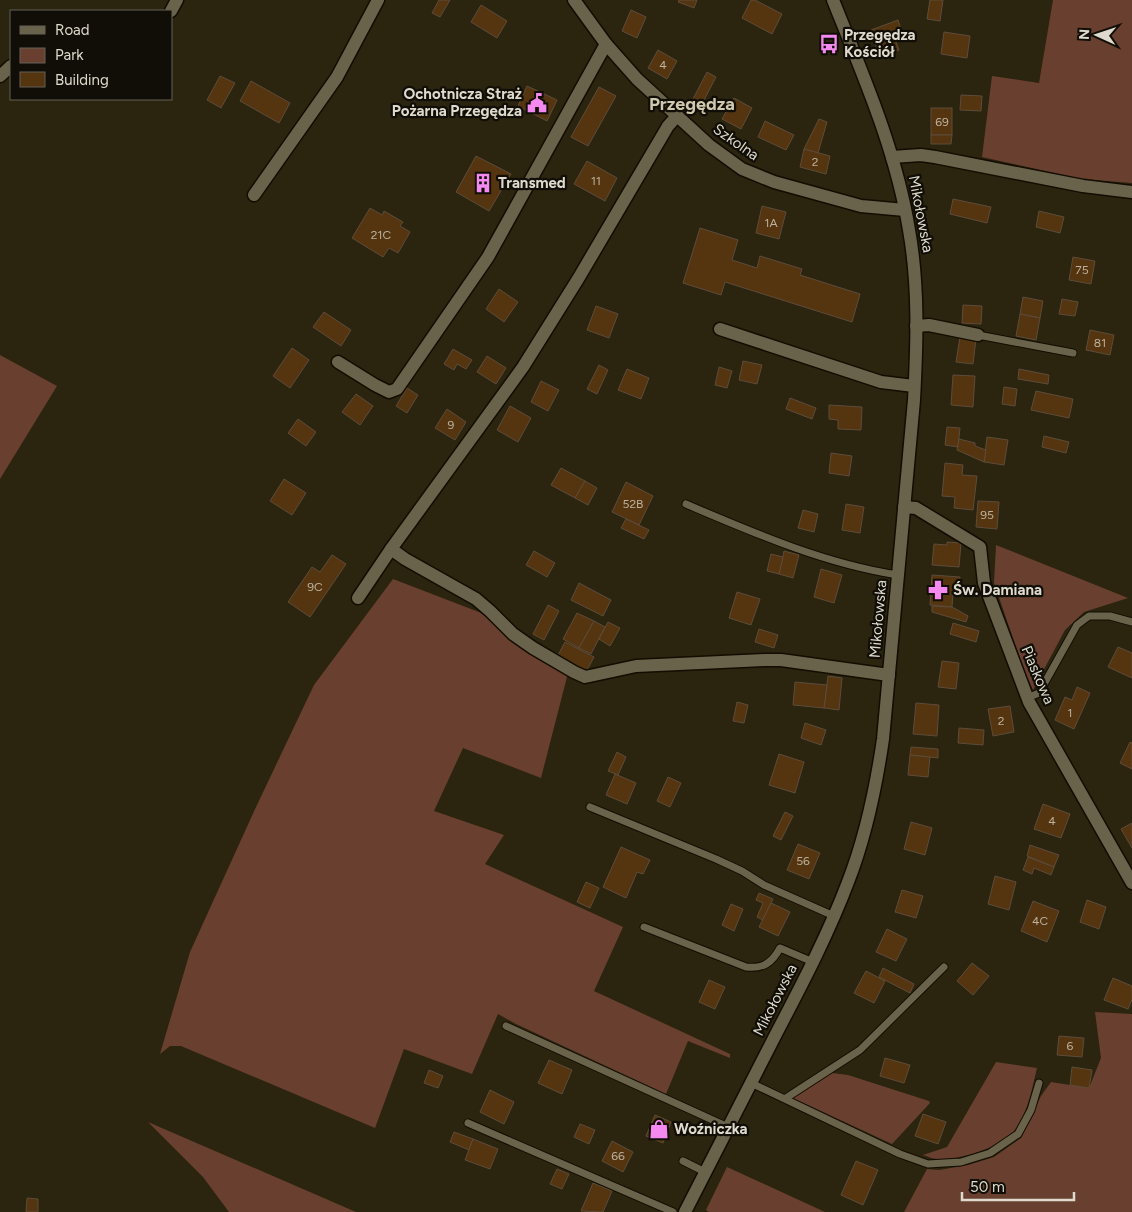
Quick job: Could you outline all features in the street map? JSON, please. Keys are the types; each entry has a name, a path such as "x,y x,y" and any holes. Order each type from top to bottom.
{"street":[{"path":"254,194 337,78 378,0"},
{"name":"Szkolna","path":"574,0 606,44 637,79 722,155 755,175 787,186 861,206 905,210"},
{"name":"Mikołowska","path":"685,1212 813,962 834,916 853,870 870,810 882,747 914,386 916,326 913,260 905,210 892,157 871,95 833,0"},
{"path":"338,362 389,392 397,389 488,257 606,44"},
{"path":"0,76 10,66"},
{"path":"358,598 391,549 523,367 578,279 668,126 677,116"},
{"path":"892,157 921,155 935,157 1082,186 1132,192"},
{"path":"916,326 929,325 978,335"},
{"path":"720,330 880,382 914,386"},
{"name":"Piaskowa","path":"904,507 916,508 980,548 984,584 1027,698 1132,883"},
{"path":"391,549 405,560 476,599 513,634 533,648 585,677 636,666 765,660 781,660 889,675"}],"lane":[{"path":"978,335 1073,354"},
{"path":"686,504 759,534 816,554 872,571 898,575"},
{"path":"1027,698 1039,693 1077,625 1089,616 1110,616 1132,622"},
{"path":"590,807 716,859 742,871 764,885 834,916"},
{"path":"644,926 746,967 764,966 774,958 780,948 813,962"},
{"path":"786,1098 860,1050 944,967"},
{"path":"506,1026 728,1127"},
{"path":"751,1083 786,1098 900,1154 928,1164 961,1162 990,1153 1018,1134 1031,1110 1039,1084"},
{"path":"468,1123 672,1212"},
{"path":"683,1161 705,1172"}],"green space":[{"path":"1053,0 1132,0 1132,183 1081,179 982,157 992,76 1039,83"},
{"path":"0,355 57,386 0,479"},
{"path":"996,545 1128,598 1084,612 1065,630 1033,690 1025,673 994,583"},
{"path":"393,579 484,614 568,673 541,778 463,748 434,811 504,835 485,864 623,927 594,991 730,1054 730,1058 688,1041 666,1094 498,1014 472,1074 404,1049 375,1128 181,1046 170,1046 160,1054 190,952 314,685"},
{"path":"1095,1012 1132,1014 1132,1212 904,1212 927,1169 939,1170 968,1165 994,1157 1021,1138 1041,1096 1051,1082 1089,1088 1101,1058"},
{"path":"996,1062 1037,1068 1026,1108 1015,1130 1000,1142 979,1152 946,1159 937,1159 923,1155 947,1147"},
{"path":"832,1073 848,1075 929,1101 930,1103 892,1144 793,1098"},
{"path":"148,1122 356,1212 229,1212 203,1177"},
{"path":"727,1167 825,1212 709,1212 706,1210"}],"building":[{"path":"439,0 450,0 440,17 432,13"},
{"path":"679,0 697,0 694,8 678,2"},
{"path":"751,0 755,0 782,14 772,34 742,18"},
{"path":"930,0 943,0 940,21 927,19"},
{"path":"481,5 507,21 497,38 471,22"},
{"path":"631,10 646,17 637,38 622,31"},
{"path":"898,20 904,39 896,42 899,50 888,54 886,46 877,49 871,30"},
{"path":"944,32 970,36 967,58 941,54"},
{"path":"658,50 677,61 667,79 648,68"},
{"path":"707,72 716,77 702,104 693,99"},
{"path":"220,76 235,83 221,108 207,100"},
{"path":"251,81 290,103 279,123 240,101"},
{"name":"Ochotnicza Straż Pożarna Przegędza","path":"527,86 557,100 547,121 518,106"},
{"path":"599,87 616,96 588,146 571,137"},
{"path":"961,95 982,96 981,111 960,110"},
{"path":"734,98 752,108 741,129 722,119"},
{"path":"931,108 952,108 952,135 931,135"},
{"path":"819,119 827,122 818,153 804,149"},
{"path":"765,121 794,135 786,150 758,137"},
{"path":"931,135 952,135 951,144 931,144"},
{"path":"804,149 830,156 826,174 800,167"},
{"name":"Transmed","path":"476,156 511,174 489,211 456,192"},
{"path":"587,161 617,178 605,201 574,184"},
{"path":"953,199 991,207 987,223 950,214"},
{"path":"762,206 786,212 779,239 756,233"},
{"path":"370,208 382,215 384,211 403,222 400,226 410,232 398,253 389,248 383,257 352,238"},
{"path":"1039,211 1064,217 1060,233 1036,227"},
{"path":"700,228 738,240 732,260 757,268 760,256 802,269 800,275 860,294 852,322 725,282 721,295 683,283"},
{"path":"1073,257 1095,261 1091,284 1069,280"},
{"path":"499,289 518,302 504,322 486,309"},
{"path":"1023,297 1043,301 1040,318 1020,314"},
{"path":"1062,299 1078,302 1075,316 1059,314"},
{"path":"963,305 982,306 981,324 962,323"},
{"path":"596,306 618,314 609,338 587,330"},
{"path":"324,312 351,330 341,346 313,327"},
{"path":"1020,314 1040,318 1036,340 1016,336"},
{"path":"1090,330 1114,335 1110,355 1086,350"},
{"path":"960,337 976,339 973,364 956,362"},
{"path":"292,348 309,360 290,388 273,376"},
{"path":"453,349 472,360 466,369 457,364 454,370 444,364"},
{"path":"487,356 506,368 496,384 477,372"},
{"path":"743,361 762,365 757,384 739,380"},
{"path":"599,365 608,370 597,394 587,389"},
{"path":"719,367 732,371 727,388 715,385"},
{"path":"627,369 649,378 641,399 618,390"},
{"path":"1019,369 1049,375 1048,384 1018,379"},
{"path":"953,375 975,376 973,407 951,405"},
{"path":"541,381 559,390 548,411 531,402"},
{"path":"1004,387 1017,389 1015,406 1002,404"},
{"path":"407,388 418,395 407,413 396,406"},
{"path":"1036,391 1073,399 1069,418 1031,410"},
{"path":"356,394 373,406 360,425 342,412"},
{"path":"790,398 816,408 812,419 786,409"},
{"path":"829,405 862,407 861,430 838,429 838,420 829,419"},
{"path":"510,406 531,418 518,442 497,430"},
{"path":"447,409 466,422 455,440 435,428"},
{"path":"298,419 316,432 306,446 288,433"},
{"path":"947,427 960,428 958,447 945,445"},
{"path":"1044,436 1069,442 1066,453 1042,447"},
{"path":"987,437 1008,440 1004,465 984,462"},
{"path":"959,439 975,443 975,446 986,450 984,462 957,450"},
{"path":"831,453 852,456 849,476 829,473"},
{"path":"945,463 963,465 962,475 977,476 973,510 954,508 955,497 942,496"},
{"path":"561,468 585,481 575,498 551,485"},
{"path":"284,479 306,493 292,515 270,501"},
{"path":"585,481 597,488 588,505 575,498"},
{"path":"626,482 653,496 639,525 612,512"},
{"path":"978,501 999,502 997,529 976,527"},
{"path":"846,504 864,507 860,533 842,530"},
{"path":"803,510 818,514 814,532 798,528"},
{"path":"626,519 649,530 644,539 621,528"},
{"path":"947,542 961,543 959,567 932,565 934,544 947,545"},
{"path":"534,551 555,563 547,577 526,565"},
{"path":"784,551 799,555 793,578 779,574"},
{"path":"771,554 783,557 779,574 767,571"},
{"path":"332,555 346,564 310,617 288,602 312,567 320,572"},
{"path":"821,569 842,575 834,603 814,597"},
{"path":"932,575 960,577 959,593 953,592 952,607 930,605"},
{"path":"579,583 611,600 603,616 571,600"},
{"path":"737,592 760,599 751,625 729,618"},
{"path":"548,605 559,611 544,640 533,634"},
{"path":"932,606 952,607 968,616 966,622 932,612"},
{"path":"577,613 594,621 579,648 563,639"},
{"path":"594,621 605,627 591,654 579,648"},
{"path":"608,622 620,628 610,646 599,639"},
{"path":"953,623 979,631 976,642 950,634"},
{"path":"759,629 778,635 774,648 755,642"},
{"path":"565,642 594,657 586,672 557,657"},
{"path":"1118,647 1132,653 1132,678 1108,667"},
{"path":"942,661 959,663 956,689 938,687"},
{"path":"828,676 842,678 839,710 824,708"},
{"path":"795,682 827,685 824,708 793,705"},
{"path":"1077,687 1090,693 1074,729 1055,720 1065,697 1072,700"},
{"path":"737,702 748,705 744,723 733,721"},
{"path":"916,703 939,705 937,736 913,734"},
{"path":"1010,706 1014,732 993,736 988,709"},
{"path":"805,723 826,730 821,745 801,738"},
{"path":"959,728 984,730 983,745 958,743"},
{"path":"1130,742 1132,743 1132,769 1120,763"},
{"path":"911,747 938,749 938,758 910,755"},
{"path":"617,752 626,757 618,775 608,771"},
{"path":"779,754 804,762 795,793 769,785"},
{"path":"910,755 930,757 928,777 908,775"},
{"path":"615,774 636,783 627,804 606,795"},
{"path":"668,777 681,783 670,807 657,801"},
{"path":"1043,804 1070,814 1061,838 1034,829"},
{"path":"785,812 793,816 781,840 773,836"},
{"path":"911,822 932,828 925,855 904,849"},
{"path":"1132,823 1132,848 1121,829"},
{"path":"798,844 820,853 809,879 787,870"},
{"path":"1030,845 1059,855 1054,867 1027,856"},
{"path":"621,847 650,860 643,874 637,872 626,898 603,887"},
{"path":"1028,857 1054,867 1051,875 1034,868 1032,874 1023,870"},
{"path":"995,876 1016,882 1009,910 988,904"},
{"path":"586,882 599,888 590,908 577,902"},
{"path":"902,890 923,896 916,918 895,912"},
{"path":"759,893 773,899 763,920 757,917 763,903 756,900"},
{"path":"1087,900 1106,907 1099,929 1080,922"},
{"path":"1033,901 1059,911 1047,942 1021,931"},
{"path":"771,903 790,912 778,936 759,927"},
{"path":"731,904 743,909 734,931 722,925"},
{"path":"887,929 907,939 896,961 876,952"},
{"path":"972,963 989,976 973,995 957,981"},
{"path":"883,968 914,984 910,993 879,977"},
{"path":"866,971 885,981 874,1003 854,993"},
{"path":"1113,978 1132,986 1132,1000 1128,1009 1104,1000"},
{"path":"709,980 725,987 715,1009 699,1002"},
{"path":"1059,1036 1084,1038 1082,1057 1057,1055"},
{"path":"885,1058 910,1065 904,1083 880,1076"},
{"path":"549,1060 572,1070 562,1094 538,1083"},
{"path":"1072,1067 1092,1070 1089,1088 1070,1085"},
{"path":"429,1070 443,1076 438,1088 424,1083"},
{"path":"490,1090 514,1102 504,1124 480,1112"},
{"path":"923,1114 946,1122 938,1144 915,1136"},
{"name":"Woźniczka","path":"655,1115 671,1122 663,1143 646,1136"},
{"path":"580,1124 595,1130 589,1144 574,1137"},
{"path":"454,1132 473,1139 469,1150 450,1142"},
{"path":"473,1139 498,1149 490,1169 465,1160"},
{"path":"612,1141 633,1152 623,1172 602,1161"},
{"path":"856,1161 878,1170 863,1205 841,1195"},
{"path":"557,1169 569,1174 562,1189 550,1184"},
{"path":"593,1183 612,1191 603,1212 581,1211"},
{"path":"27,1198 38,1199 38,1212 26,1212"}],"place":[{"name":"Przegędza Kościół","path":"829,44"},
{"name":"Ochotnicza Straż Pożarna Przegędza","path":"537,103"},
{"name":"Transmed","path":"483,183"},
{"name":"Św. Damiana","path":"938,590"},
{"name":"Woźniczka","path":"659,1129"}],"district":[{"name":"Przegędza","path":"692,104"}]}
